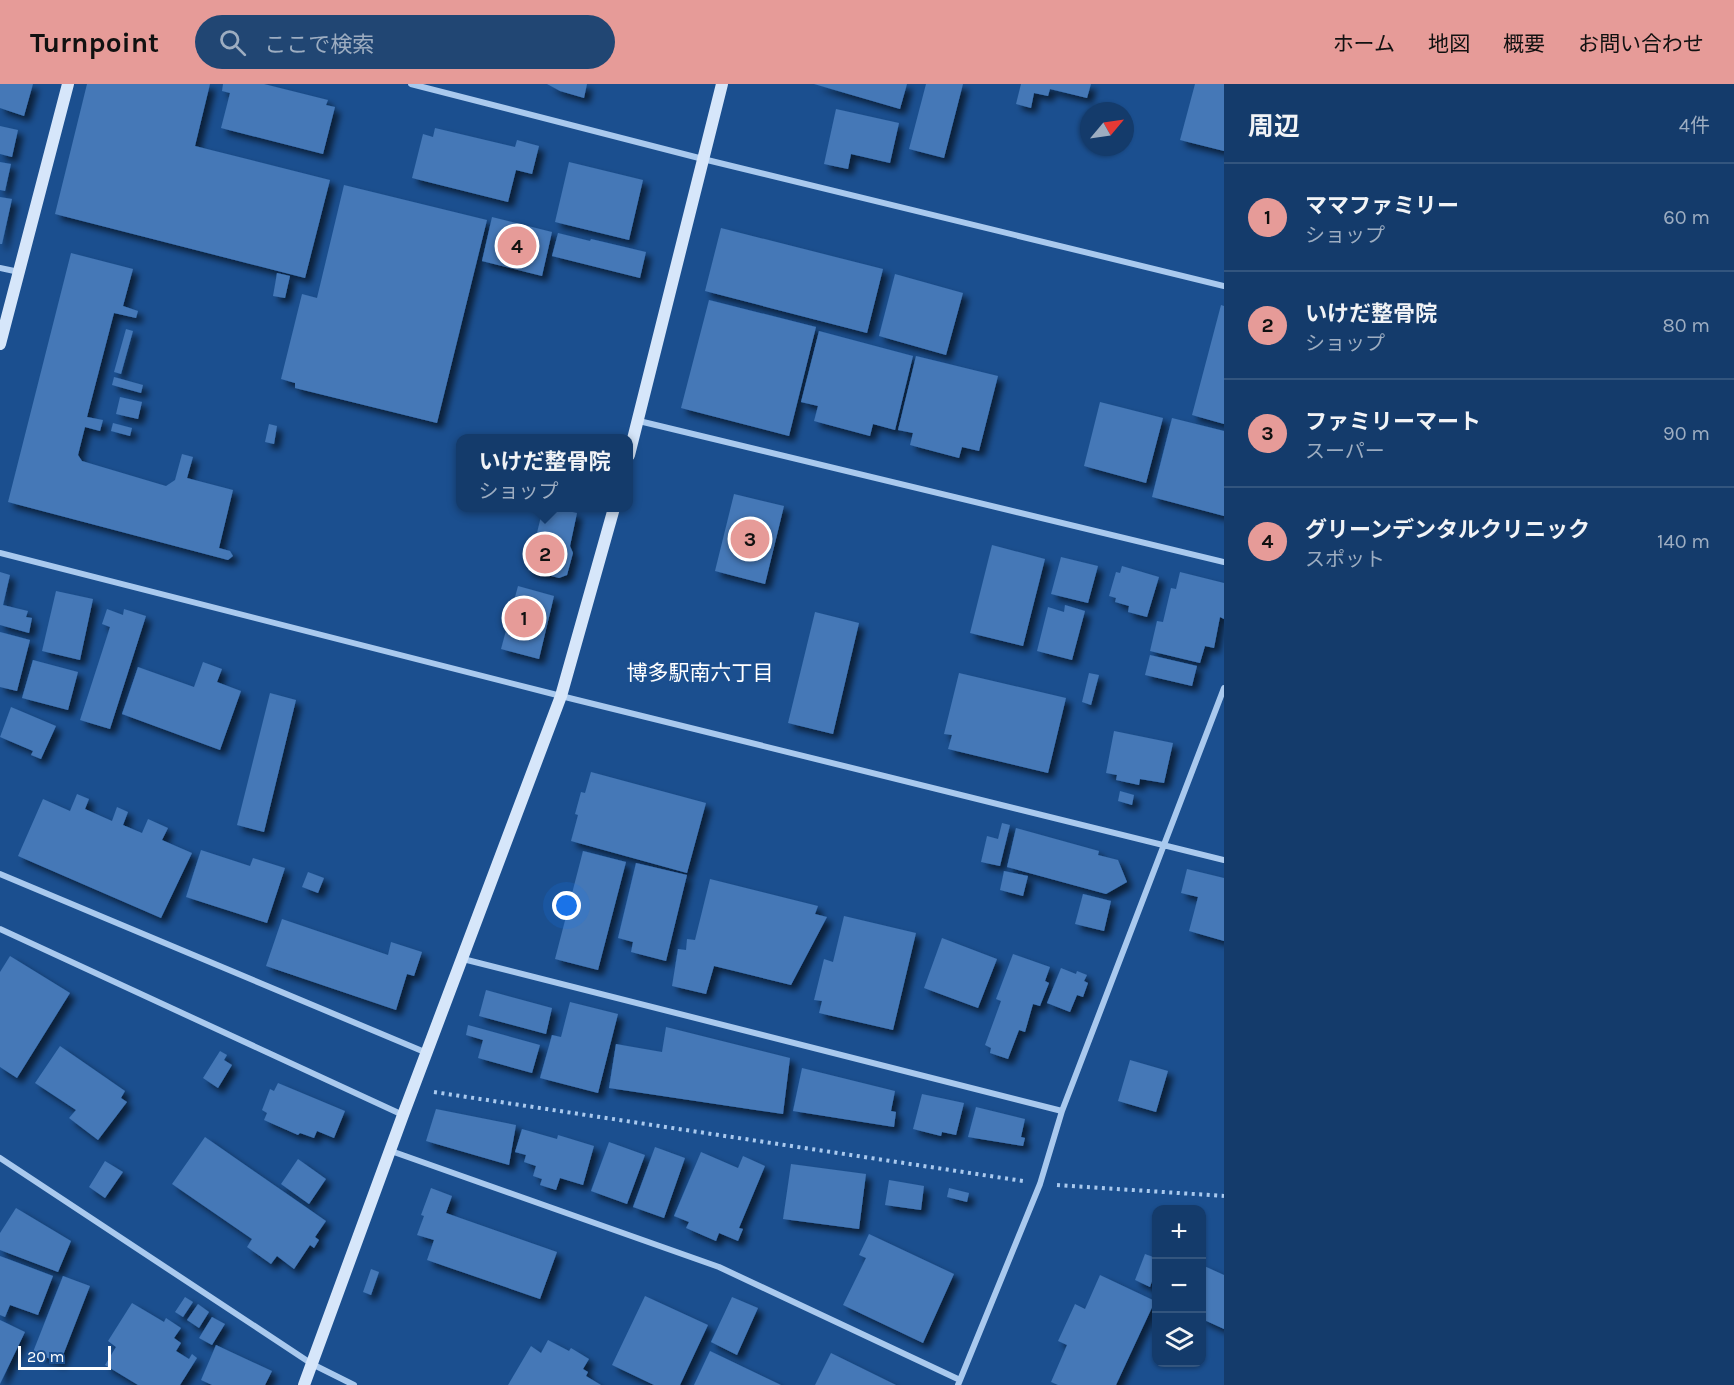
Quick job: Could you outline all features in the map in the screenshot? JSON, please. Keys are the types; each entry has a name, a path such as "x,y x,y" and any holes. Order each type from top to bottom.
{"street":[{"path":"0,344 68,84"},
{"path":"411,84 703,159 1224,286"},
{"path":"633,441 722,84"},
{"path":"0,268 19,273"},
{"path":"639,421 1224,562"},
{"path":"303,1385 561,696 613,512"},
{"path":"0,553 561,696 1224,860"},
{"path":"391,1151 719,1267 959,1382 1040,1184 1062,1112 1224,688"},
{"path":"0,874 427,1053"},
{"path":"0,929 403,1115"},
{"path":"463,959 1062,1112"},
{"path":"0,1158 312,1364 354,1385"}],"path":[{"path":"413,1089 1040,1184 1224,1196"}],"building":[{"path":"0,84 33,84 24,116 0,108"},
{"path":"87,84 210,84 195,146 330,180 305,278 55,214"},
{"path":"223,84 264,84 328,100 326,105 335,107 323,154 221,128 230,93 222,91"},
{"path":"547,84 587,84 584,98 560,91"},
{"path":"814,84 907,84 900,109"},
{"path":"926,84 963,84 944,158 909,149"},
{"path":"1021,84 1091,84 1087,98 1050,89 1048,96 1034,93 1031,108 1016,104"},
{"path":"1195,84 1224,84 1224,151 1180,140"},
{"path":"836,109 899,123 890,163 851,154 848,169 824,164"},
{"path":"0,126 18,130 12,157 0,154"},
{"path":"435,128 515,147 517,140 539,146 532,174 516,170 508,202 412,178 423,134 433,137"},
{"path":"0,162 11,164 5,191 0,190"},
{"path":"569,162 643,180 629,240 555,222"},
{"path":"344,185 487,220 437,423 295,388 295,383 281,379 302,294 317,298"},
{"path":"0,197 12,199 2,244 0,244"},
{"path":"492,217 552,232 542,276 482,261"},
{"path":"721,228 883,269 867,333 705,291"},
{"path":"558,233 646,252 640,278 552,256"},
{"path":"71,253 133,269 123,306 138,311 136,318 114,313 87,417 103,420 100,431 85,427 78,455 82,461 166,486 175,480 182,454 193,457 187,478 233,490 219,548 230,551 233,556 228,560 8,502"},
{"path":"277,273 290,276 285,298 273,296"},
{"path":"895,274 963,293 946,355 879,336"},
{"path":"709,300 816,327 789,436 681,408"},
{"path":"1221,305 1224,306 1224,424 1192,415"},
{"path":"126,329 133,331 121,374 114,372"},
{"path":"819,331 913,356 895,430 873,424 870,436 814,421 818,406 801,402"},
{"path":"916,356 998,376 979,451 962,447 959,458 910,445 913,433 898,430"},
{"path":"114,377 143,385 141,393 112,385"},
{"path":"120,397 142,402 138,419 116,414"},
{"path":"1100,402 1163,418 1146,483 1084,466"},
{"path":"1172,418 1224,431 1224,516 1152,497"},
{"path":"113,423 132,428 130,436 111,431"},
{"path":"269,424 277,426 274,444 265,442"},
{"path":"734,494 784,506 765,584 715,571"},
{"path":"542,512 577,513 570,546 573,553 567,575 559,578 528,570"},
{"path":"992,545 1045,559 1023,646 970,633"},
{"path":"1061,557 1098,566 1088,603 1051,594"},
{"path":"1122,566 1159,577 1147,617 1128,612 1129,606 1115,602 1116,598 1109,596 1116,572 1120,573"},
{"path":"0,572 10,575 3,605 28,611 26,617 32,618 29,633 0,625"},
{"path":"1180,572 1224,583 1224,619 1220,617 1214,648 1205,646 1200,663 1150,651 1157,621 1163,622 1171,588 1176,589"},
{"path":"518,586 554,596 539,659 501,649"},
{"path":"56,591 93,599 80,660 42,651"},
{"path":"1065,605 1085,611 1072,660 1037,651 1048,607 1064,612"},
{"path":"107,609 123,615 124,609 146,616 110,729 80,720 110,627 102,624"},
{"path":"815,612 859,623 833,734 788,723"},
{"path":"0,632 30,640 17,691 0,687"},
{"path":"1150,655 1197,666 1192,686 1145,675"},
{"path":"33,660 78,672 68,710 22,698"},
{"path":"203,662 222,669 217,682 241,691 220,750 122,714 138,667 194,687"},
{"path":"959,673 1066,698 1048,773 948,749 952,735 944,734"},
{"path":"1089,673 1099,675 1091,705 1082,702"},
{"path":"270,693 296,700 264,832 237,825"},
{"path":"11,707 56,726 41,759 31,755 33,751 0,737"},
{"path":"1114,731 1173,743 1164,783 1140,779 1139,785 1116,780 1117,775 1106,773"},
{"path":"591,772 706,803 687,873 571,841 581,792 585,793"},
{"path":"1120,791 1134,795 1132,805 1118,801"},
{"path":"77,794 89,799 85,809 112,821 117,807 128,812 123,825 142,833 148,819 168,828 162,840 192,853 161,918 18,856 43,799 70,811"},
{"path":"1002,823 1010,825 1000,866 981,862 987,836 998,839"},
{"path":"1016,828 1099,851 1098,855 1118,860 1127,882 1106,894 1007,867"},
{"path":"201,850 250,866 253,858 285,868 267,923 186,897"},
{"path":"583,851 626,862 598,970 555,959"},
{"path":"636,863 687,875 666,961 631,952 633,942 618,938"},
{"path":"1187,869 1224,878 1224,941 1189,931 1198,897 1181,893"},
{"path":"1004,871 1028,876 1023,896 1000,890"},
{"path":"308,872 324,878 318,893 302,887"},
{"path":"710,879 818,906 815,914 827,917 791,985 714,966 706,994 672,986 678,949 686,950 687,939 695,940"},
{"path":"1083,894 1111,901 1104,931 1075,924"},
{"path":"844,916 916,933 893,1030 819,1013 822,1001 814,1000 824,959 833,962"},
{"path":"282,919 388,955 391,942 422,952 414,976 407,974 396,1010 266,966"},
{"path":"942,938 997,959 978,1008 924,988"},
{"path":"1013,954 1050,967 1045,981 1049,983 1040,1006 1033,1004 1025,1032 1019,1030 1008,1059 990,1053 991,1048 985,1045 1001,1001 996,999"},
{"path":"10,956 70,993 17,1078 0,1067 0,972"},
{"path":"1061,968 1076,974 1077,971 1087,975 1084,981 1088,983 1083,997 1077,995 1070,1012 1047,1003"},
{"path":"486,990 552,1008 546,1034 479,1016"},
{"path":"570,1002 618,1014 598,1093 540,1078 552,1035 561,1037"},
{"path":"468,1025 540,1045 532,1073 478,1058 483,1040 466,1035"},
{"path":"666,1027 790,1058 783,1114 609,1088 616,1044 662,1052"},
{"path":"60,1046 125,1091 121,1098 127,1102 98,1140 69,1118 76,1110 35,1083"},
{"path":"220,1051 227,1055 224,1060 232,1065 218,1088 203,1078"},
{"path":"1130,1060 1168,1071 1156,1112 1118,1101"},
{"path":"802,1068 895,1091 891,1111 896,1112 894,1127 793,1111"},
{"path":"278,1083 345,1111 334,1138 317,1131 314,1138 300,1133 298,1135 264,1120 267,1113 262,1110 270,1089 274,1091"},
{"path":"922,1094 964,1103 956,1135 942,1132 941,1136 913,1129"},
{"path":"976,1107 1025,1119 1021,1137 1025,1138 1023,1146 968,1137"},
{"path":"436,1109 516,1125 509,1165 426,1141"},
{"path":"522,1129 557,1139 558,1135 594,1146 583,1185 560,1178 556,1190 540,1185 542,1179 533,1176 536,1166 524,1162 526,1155 515,1152"},
{"path":"205,1137 326,1221 315,1237 319,1240 314,1248 310,1245 294,1269 277,1256 271,1264 247,1247 252,1239 172,1184"},
{"path":"609,1142 645,1155 627,1204 591,1191"},
{"path":"655,1147 685,1158 664,1218 633,1207"},
{"path":"701,1152 738,1168 743,1156 765,1166 739,1228 743,1229 738,1241 719,1233 716,1241 686,1228 689,1222 674,1216"},
{"path":"298,1159 326,1179 309,1204 281,1184"},
{"path":"105,1161 123,1172 105,1198 89,1187"},
{"path":"791,1164 866,1174 859,1229 783,1219"},
{"path":"889,1180 924,1186 921,1210 885,1205"},
{"path":"431,1188 452,1196 446,1213 557,1252 540,1299 427,1260 434,1240 417,1235 424,1216 421,1215"},
{"path":"949,1188 969,1193 967,1202 947,1197"},
{"path":"16,1208 71,1241 58,1272 0,1250 0,1233"},
{"path":"869,1234 954,1274 923,1343 843,1305 866,1258 859,1255"},
{"path":"1145,1254 1152,1257 1150,1287 1135,1280"},
{"path":"0,1256 53,1276 38,1315 10,1305 5,1317 0,1315"},
{"path":"1206,1267 1224,1275 1224,1329 1206,1321"},
{"path":"371,1269 379,1272 371,1295 363,1292"},
{"path":"1100,1275 1152,1300 1152,1307 1116,1385 1058,1385 1051,1382 1067,1345 1058,1341 1075,1304 1085,1309"},
{"path":"63,1276 90,1286 60,1363 33,1352"},
{"path":"645,1296 708,1325 680,1385 654,1385 612,1365"},
{"path":"185,1297 193,1302 183,1317 175,1312"},
{"path":"732,1297 758,1308 737,1355 711,1342"},
{"path":"132,1303 164,1322 166,1318 181,1328 174,1338 181,1343 176,1351 189,1359 192,1354 197,1358 180,1385 138,1385 105,1365 116,1347 108,1341"},
{"path":"198,1304 209,1312 199,1328 187,1320"},
{"path":"212,1317 225,1324 212,1345 199,1338"},
{"path":"0,1320 25,1332 0,1384"},
{"path":"548,1340 569,1351 571,1348 589,1359 583,1369 588,1372 586,1376 601,1385 508,1385 531,1346 541,1353"},
{"path":"216,1345 272,1371 265,1385 212,1385 201,1380"},
{"path":"710,1351 781,1385 694,1385"},
{"path":"831,1353 896,1385 815,1385"}],"place":[{"name":"グリーンデンタルクリニック","path":"517,246"},
{"name":"ファミリーマート","path":"750,539"},
{"name":"いけだ整骨院","path":"545,554"},
{"name":"ママファミリー","path":"524,618"}],"district":[{"name":"博多駅南六丁目","path":"700,673"}]}
